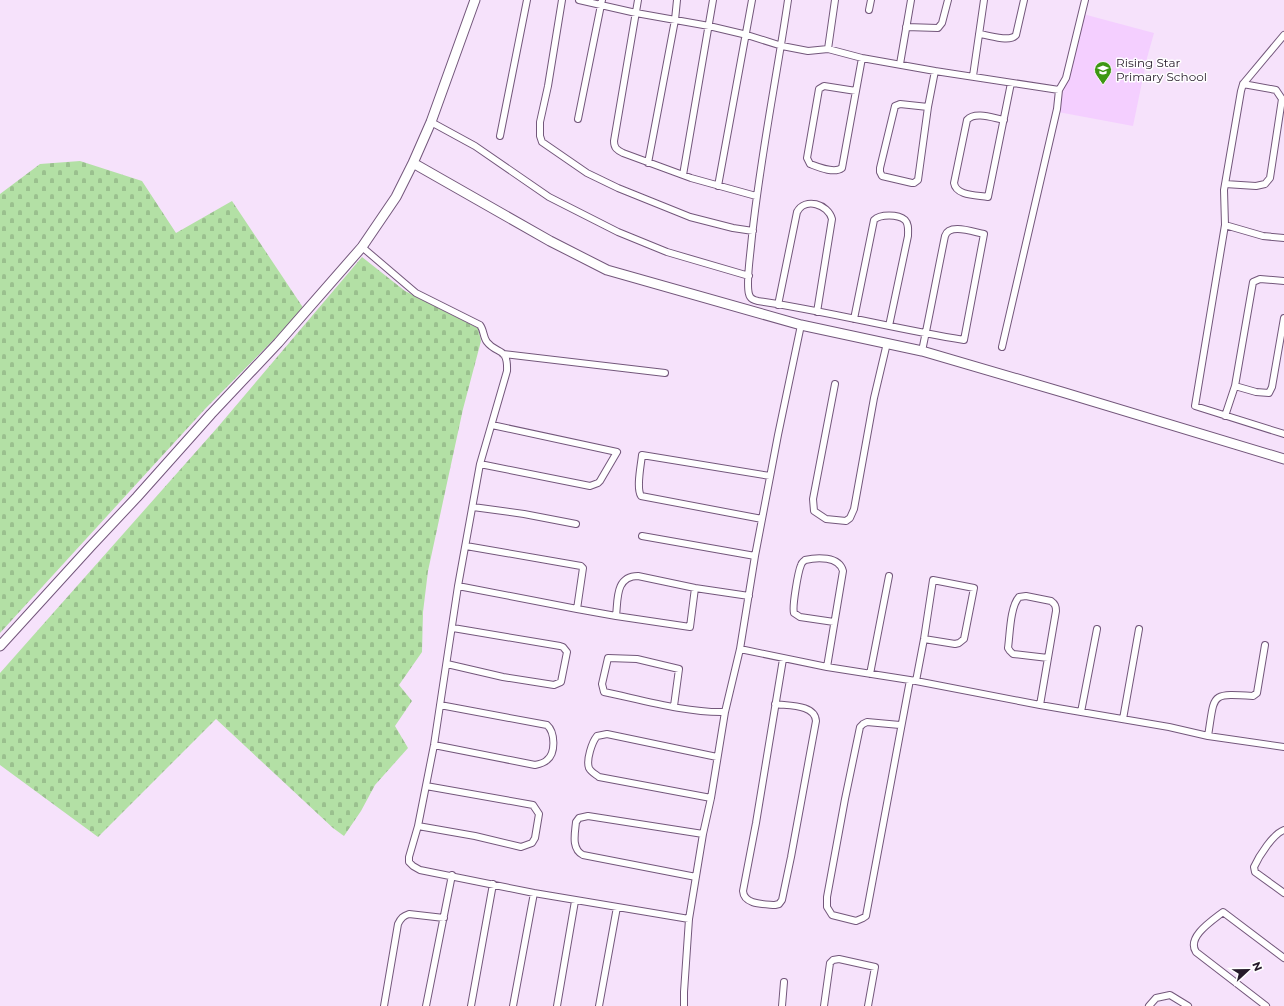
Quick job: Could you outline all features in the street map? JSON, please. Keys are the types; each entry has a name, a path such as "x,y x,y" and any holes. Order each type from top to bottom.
{"main road":[{"path":"0,646 138,497 211,414 278,343 362,247 396,197 413,164 431,122 475,0"},
{"path":"413,164 550,241 608,270 801,325 922,351 1284,459"}],"street":[{"path":"500,136 528,0"},
{"path":"562,0 548,86 540,122 540,136 542,142 587,173 618,188 690,217 733,228 753,231"},
{"path":"579,0 601,3 636,13 709,26 747,35 782,46 808,51 828,49 862,58 935,71 1059,90"},
{"path":"638,0 614,144 617,150 683,175 756,196"},
{"path":"648,163 675,20 677,0"},
{"path":"683,175 713,0"},
{"path":"718,186 747,35 752,0"},
{"path":"788,0 782,46 756,196 748,290 750,298 758,301 925,334 964,340 984,234 955,229 948,230 946,233 925,334 922,351"},
{"path":"828,49 835,0"},
{"path":"869,10 871,0"},
{"path":"900,64 910,0"},
{"path":"906,27 938,28 942,23 948,0"},
{"path":"973,76 984,0"},
{"path":"980,34 1009,39 1014,37 1024,0"},
{"path":"1002,348 1055,116 1059,90 1066,78 1085,0"},
{"path":"578,119 601,3"},
{"path":"1284,36 1243,84 1225,184 1225,225 1195,406 1284,434"},
{"path":"856,91 824,86 819,89 807,158 810,164 833,170 840,170 842,168 856,91 862,58"},
{"path":"928,107 900,104 895,106 880,168 882,176 912,183 918,180 928,107 935,71"},
{"path":"1004,120 976,115 967,120 954,183 959,192 988,197 1012,83"},
{"path":"1225,184 1256,186 1265,184 1270,178 1282,99 1276,90 1243,84"},
{"path":"431,122 475,146 549,197 618,232 667,252 749,276"},
{"path":"778,305 797,212 802,206 812,204 826,208 832,219 817,312"},
{"path":"854,320 874,220 878,216 901,218 907,223 909,228 889,326"},
{"path":"1225,225 1263,236 1284,238"},
{"path":"362,247 416,293 480,325 487,342 504,354 507,360 507,371 480,464 458,586 453,628 434,745 418,826 408,856 410,862 413,866 420,870 452,875 534,893 689,919"},
{"path":"1225,416 1235,386 1253,282 1260,279 1284,281"},
{"path":"1235,386 1256,392 1269,393 1272,388 1284,318"},
{"path":"684,1006 689,919 703,834 711,798 725,712 740,649 770,476 801,325"},
{"path":"835,384 813,499 813,506 814,511 826,519 846,521 850,518 854,509 872,405 886,343"},
{"path":"504,354 665,373"},
{"path":"480,464 590,486 600,481 617,452 492,425"},
{"path":"762,519 643,497 638,492 642,455 770,476"},
{"path":"472,507 524,514 576,524"},
{"path":"642,536 755,556"},
{"path":"466,546 581,566 583,568 577,609"},
{"path":"827,667 843,571 842,566 835,561 825,559 805,560 801,564 798,576 793,607 794,613 800,617 834,622"},
{"path":"616,616 620,586 623,581 632,576 695,588 749,596"},
{"path":"870,674 889,576"},
{"path":"900,725 867,722 860,727 827,897 827,907 832,915 856,921 866,916 900,725 924,639 933,580 974,588 964,639 961,642 954,644 924,639"},
{"path":"458,586 616,616 690,627 695,588"},
{"path":"1040,705 1048,658 1056,610 1054,603 1051,601 1019,596 1012,615 1008,648 1013,654 1048,658"},
{"path":"447,664 503,677 554,685 561,682 566,652 563,647 560,646 453,628"},
{"path":"1081,712 1097,629"},
{"path":"1123,719 1139,629"},
{"path":"1208,736 1213,704 1216,699 1223,695 1254,696 1257,694 1266,645"},
{"path":"740,649 783,659 1169,727 1208,736 1284,747"},
{"path":"674,706 679,670 637,658 608,658 602,684 604,692 674,706 712,712 725,712"},
{"path":"775,704 809,710 814,715 816,721 792,857 782,900 779,904 775,905 748,901 744,897 743,891 756,823 775,704 783,659"},
{"path":"434,745 536,765 549,759 552,753 553,736 547,725 440,705"},
{"path":"711,798 599,777 592,772 589,767 590,752 593,740 597,736 607,734 717,757"},
{"path":"418,826 475,836 521,847 532,843 539,814 533,806 426,786"},
{"path":"696,877 583,855 579,853 575,846 576,822 579,818 588,816 703,834"},
{"path":"1284,830 1273,837 1254,867 1255,872 1284,893"},
{"path":"426,1006 452,875"},
{"path":"471,1006 493,884"},
{"path":"513,1006 534,893"},
{"path":"556,1006 575,900"},
{"path":"599,1006 616,907"},
{"path":"1266,1006 1196,952 1194,943 1201,930 1223,912 1284,958"},
{"path":"384,1006 398,924 401,918 404,915 414,914 444,918"},
{"path":"824,1006 830,963 833,960 839,959 875,967 868,1006"},
{"path":"782,1006 784,982"},
{"path":"1149,1006 1156,998 1170,995 1176,997 1188,1006"}],"shaded area":[{"name":"Rising Star Primary School","path":"1083,14 1154,33 1147,58 1133,126 1058,112"}],"green space":[{"path":"80,161 142,181 176,233 232,201 304,309 205,409 0,633 0,194 40,164"},
{"path":"362,257 405,291 478,328 481,341 463,409 428,571 423,612 422,652 399,685 412,701 395,726 408,748 375,785 361,811 344,836 333,828 216,719 98,837 0,765 0,673 217,428"}],"place":[{"name":"Rising Star Primary School","path":"1103,85"}]}
